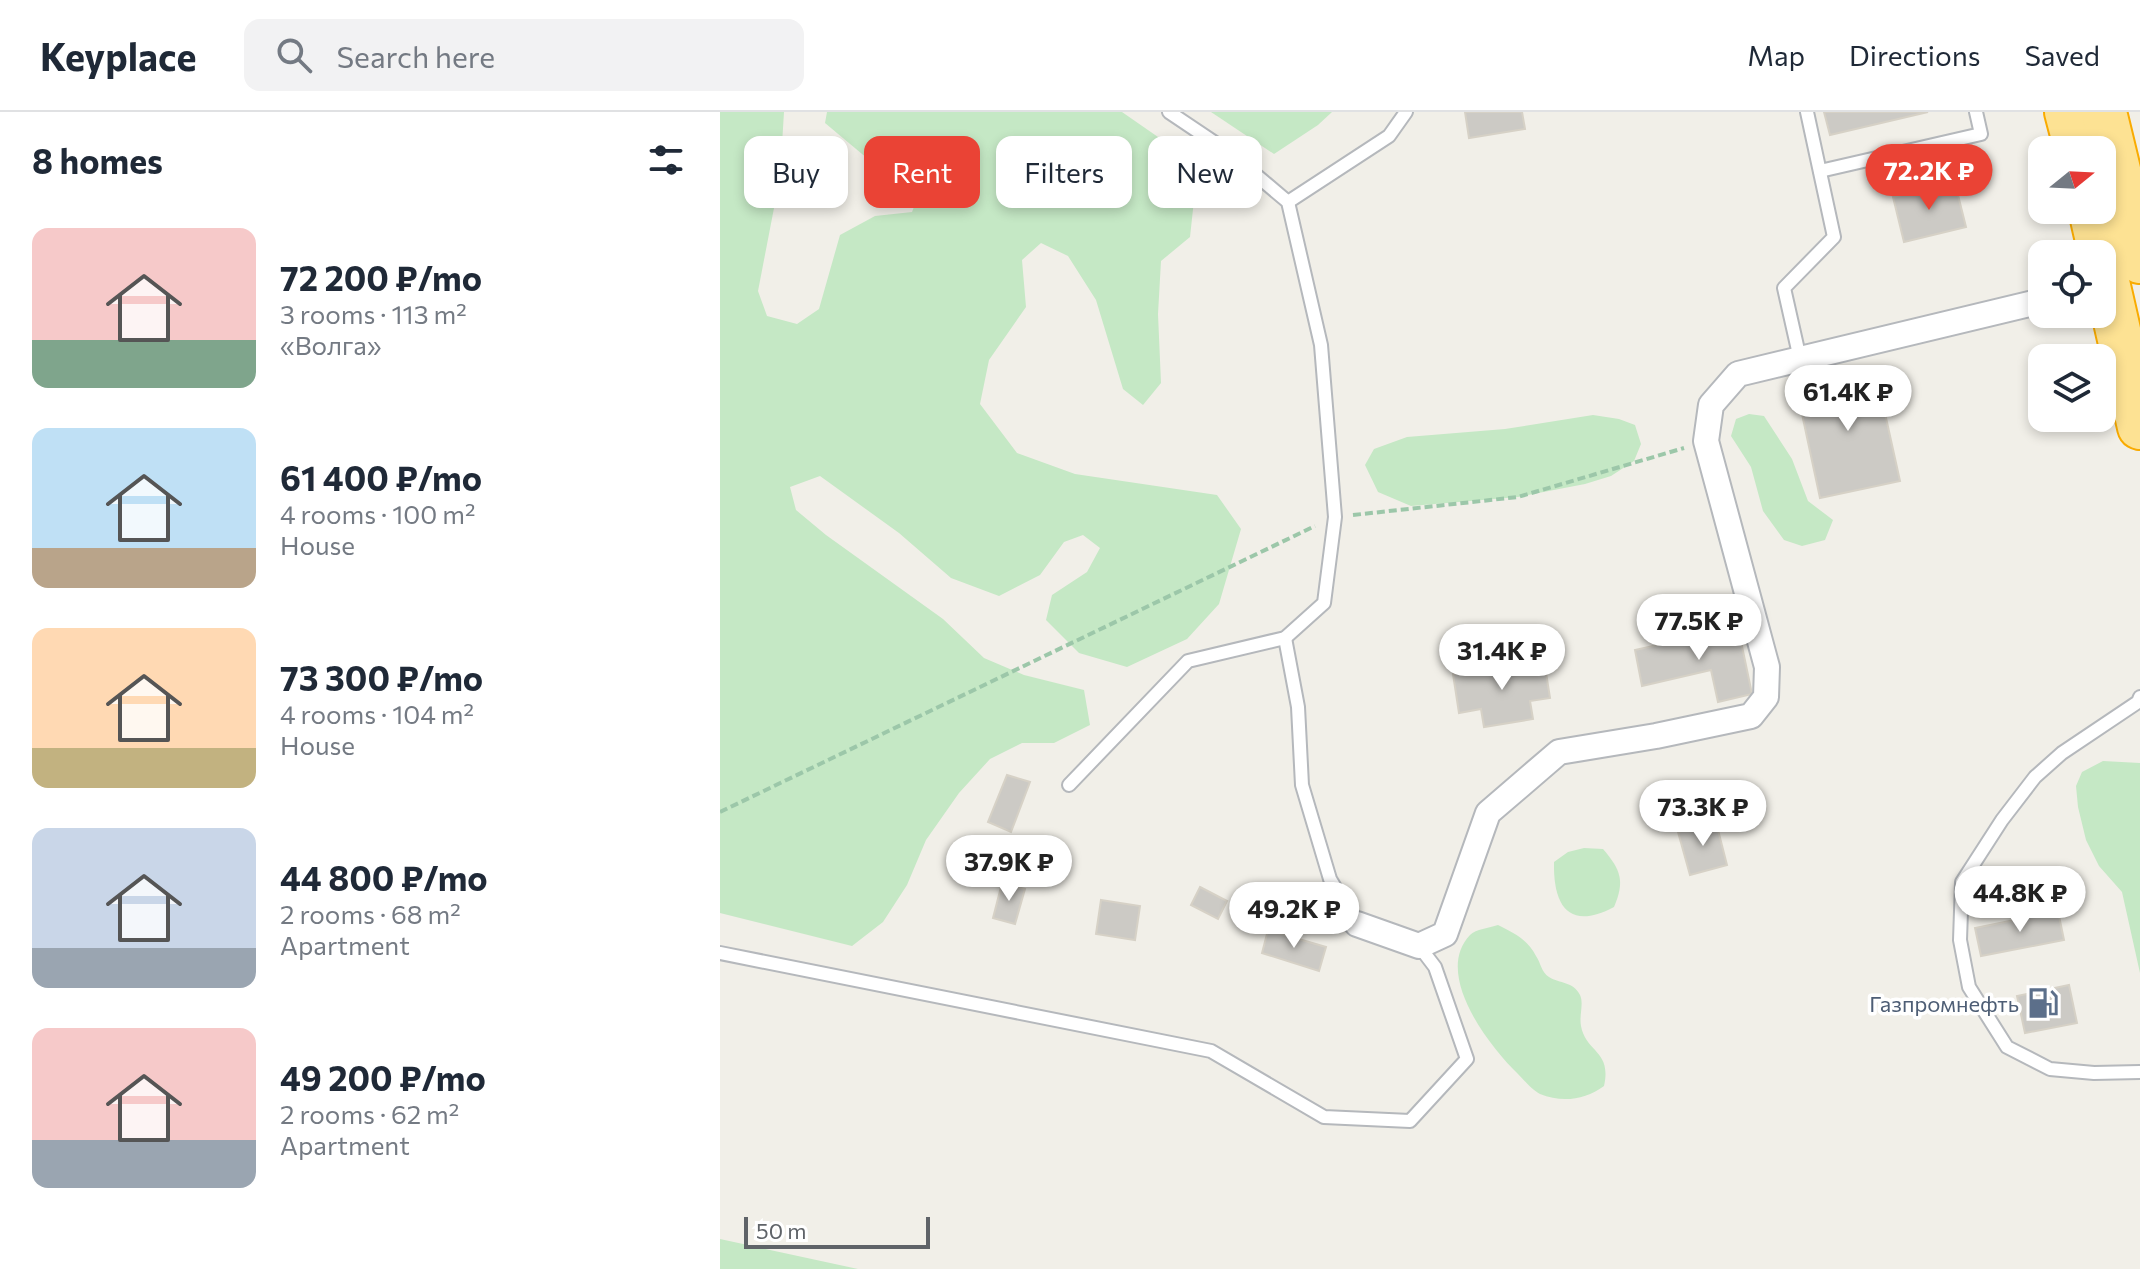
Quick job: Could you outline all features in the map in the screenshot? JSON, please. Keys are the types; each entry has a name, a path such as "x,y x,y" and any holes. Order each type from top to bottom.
{"highway":[{"path":"2067,112 2073,136"},
{"path":"2104,112 2110,240"},
{"path":"2116,296 2140,427"}],"street":[{"path":"1357,924 1419,946 1445,934 1488,813 1559,752 1751,716 1766,697 1767,667 1706,441 1711,405 1738,374 2028,304"}],"lane":[{"path":"1069,785 1188,661 1285,638 1324,603 1335,517 1321,345 1288,202 1230,153 1169,112"},
{"path":"1288,202 1389,136 1406,112"},
{"path":"1800,359 1784,288 1834,237 1807,112"},
{"path":"1820,171 1981,134 1976,112"},
{"path":"1285,638 1298,707 1302,785 1330,879 1357,924"},
{"path":"2140,697 2138,702 2062,753 2035,777 2002,820 1962,882 1960,940 1969,987 2007,1047 2050,1069 2094,1073 2140,1072"},
{"path":"720,953 1211,1051 1324,1117 1410,1121 1467,1059 1435,967 1419,946"}],"path":[{"path":"720,812 1335,517 1518,497 1706,441"}],"green space":[{"path":"720,112 784,112 783,136 744,136 744,208 774,208 758,291 767,316 797,324 819,309 840,235 875,216 912,212 914,208 980,208 980,136 864,136 864,156 848,142 848,136 841,136 825,123 827,112 1122,112 1157,136 1148,136 1148,208 1193,208 1190,237 1161,261 1158,314 1161,383 1143,405 1123,389 1096,300 1068,256 1041,243 1022,260 1026,307 989,360 980,404 1017,453 1075,474 1217,495 1241,529 1219,604 1187,639 1127,667 1079,653 1046,620 1052,595 1087,572 1100,548 1083,535 1064,542 1040,575 999,596 951,578 899,533 820,476 790,487 796,510 943,619 984,658 1024,675 1084,690 1090,725 1054,743 1022,743 990,759 959,793 926,840 907,885 883,922 852,946 720,913"},
{"path":"1211,112 1332,112 1274,154 1262,146 1262,136 1247,136"},
{"path":"1749,414 1764,416 1792,459 1808,501 1833,520 1825,540 1802,546 1784,540 1763,511 1751,467 1731,436 1736,419"},
{"path":"1593,415 1635,425 1641,444 1634,461 1611,476 1585,484 1518,497 1411,506 1378,492 1365,465 1374,449 1407,437 1505,429"},
{"path":"2103,761 2140,763 2140,973 2122,892 2099,866 2086,840 2078,807 2076,786 2082,772"},
{"path":"1584,848 1603,849 1614,863 1620,883 1614,907 1586,916 1567,910 1561,902 1554,878 1554,862 1568,852"},
{"path":"1498,925 1529,945 1546,975 1570,985 1580,995 1584,1035 1602,1058 1606,1074 1604,1086 1597,1091 1565,1099 1540,1094 1506,1062 1480,1028 1461,989 1458,969 1460,951 1470,935"},
{"path":"720,1239 858,1269 720,1269"}],"building":[{"path":"1465,112 1522,112 1525,129 1469,138"},
{"path":"1824,112 1928,112 1830,135"},
{"path":"1955,183 1966,227 1904,242 1893,197"},
{"path":"1875,368 1900,481 1820,498 1796,386"},
{"path":"1738,627 1752,694 1718,702 1711,670 1642,686 1635,650"},
{"path":"1544,660 1550,698 1530,701 1533,719 1484,727 1481,709 1459,713 1453,674"},
{"path":"1007,775 1030,782 1011,832 988,822"},
{"path":"1716,822 1727,865 1690,875 1678,832"},
{"path":"1002,883 1025,889 1015,924 993,918"},
{"path":"1200,887 1227,901 1218,919 1191,905"},
{"path":"1101,900 1140,906 1135,940 1096,934"},
{"path":"2058,911 2064,940 1981,956 1975,928"},
{"path":"1268,930 1326,947 1319,971 1262,953"},
{"path":"2069,985 2077,1023 2025,1033 2017,996"}],"place":[{"name":"Газпромнефть","path":"2043,1003"}]}
